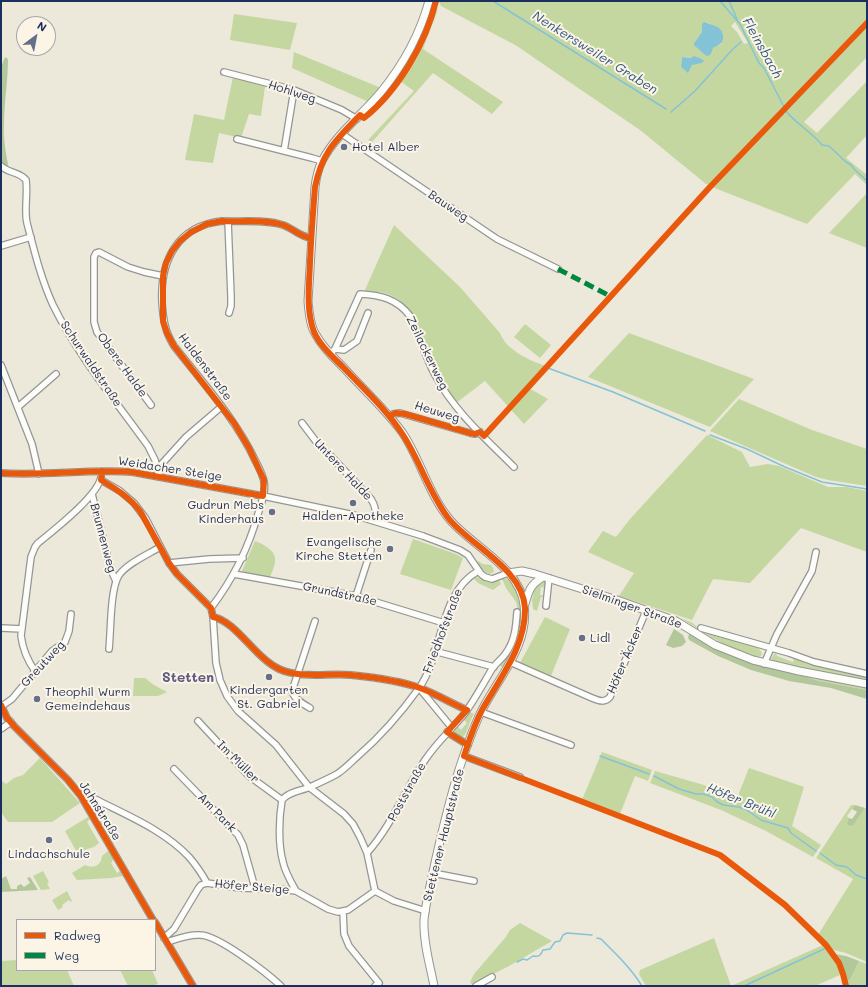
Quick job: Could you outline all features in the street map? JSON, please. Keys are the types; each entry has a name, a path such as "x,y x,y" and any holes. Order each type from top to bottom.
{"street":[{"name":"Stettener Hauptstraße","path":"429,1 420,26 402,62 381,92 342,134 322,161 314,187 308,301 309,314 316,336 333,351 389,416 413,451 437,500 449,519 461,532 497,561 508,573 519,588 525,606 522,633 518,646 481,712 464,756 448,809 424,920 426,944 434,986"},
{"name":"Hohlweg","path":"224,72 294,90 342,110 357,119"},
{"path":"284,151 294,90"},
{"name":"Bauweg","path":"342,134 497,239 558,269"},
{"path":"237,139 322,161"},
{"name":"Schurwaldstraße","path":"1,166 5,170 22,176 26,180 26,215 31,237 48,294 64,326 82,354 148,446 158,468 159,476"},
{"path":"228,221 231,296 229,313"},
{"name":"Haldenstraße","path":"211,608 243,558 255,525 263,496 264,480 245,440 174,346 167,333 163,321 163,276 166,263 172,251 180,241 191,232 213,222 228,221 274,223 284,225 304,237 311,238"},
{"path":"1,246 31,237"},
{"name":"Obere Halde","path":"151,405 97,332 94,322 94,257 96,253 99,252 128,267 163,276"},
{"name":"Zeilackerweg","path":"333,351 360,294 378,295 394,301 406,310 414,324 429,363 440,384 460,411 514,467"},
{"path":"333,351 344,350 357,341 368,313"},
{"path":"1,365 34,452 39,474"},
{"path":"18,407 56,374"},
{"path":"158,468 186,437 221,407"},
{"name":"Heuweg","path":"389,416 400,413 470,433 475,434 480,432"},
{"name":"Untere Halde","path":"302,422 321,448 329,454 371,499 376,510 374,520"},
{"path":"35,671 29,663 23,648 22,629 31,558 35,547 92,494 101,480 102,471"},
{"name":"Weidacher Steige","path":"1,473 39,474 102,471 132,472 334,510 374,520 460,550 468,555 478,571"},
{"path":"101,480 120,491 134,503 146,519 169,563 177,574 211,608 216,663 220,680 227,696 238,711 276,746 309,787 349,819 360,837 367,853 375,891"},
{"name":"Brunnenweg","path":"92,494 111,570 116,581"},
{"name":"Brunnenweg","path":"109,649 116,581 127,568 160,547"},
{"path":"356,596 371,550"},
{"path":"764,664 777,634 810,576 814,566 816,552"},
{"path":"169,563 208,559 243,558"},
{"path":"478,571 488,579 508,573"},
{"name":"Friedhofstraße","path":"282,800 288,795 338,773 367,748 387,728 419,688 426,676 444,623 460,585 470,575 478,571"},
{"name":"Sielminger Straße","path":"508,573 522,572 611,598 682,624 706,640 732,653 764,664 867,684"},
{"name":"Grundstraße","path":"234,574 356,596 444,623"},
{"path":"525,606 530,588 535,582 546,578 546,606"},
{"name":"Höfer Äcker","path":"510,662 592,698 605,700 610,697 646,611"},
{"path":"499,680 489,674 510,646 516,624 517,612"},
{"name":"Greutweg","path":"1,706 12,699 52,651 65,642 69,631 71,614"},
{"path":"213,617 225,621 267,662 281,670 297,674 362,676 419,688 467,710"},
{"path":"310,708 297,699 292,694 292,691 315,621"},
{"path":"1,628 22,629"},
{"path":"702,628 789,653 814,662 867,674"},
{"path":"434,651 494,667"},
{"name":"Poststraße","path":"367,853 386,829 426,758 467,710 477,696 489,674"},
{"path":"419,688 450,730 468,745"},
{"name":"Jahnstraße","path":"1,706 11,722 68,780 81,796 153,919"},
{"path":"481,712 571,745"},
{"name":"Im Müller","path":"198,721 249,776 282,800"},
{"path":"1,729 11,722"},
{"name":"Stettener Hauptstraße","path":"464,756 520,777"},
{"name":"Am Park","path":"174,769 238,835 243,845 255,888"},
{"path":"81,796 93,798 131,817 173,842 191,858 207,882"},
{"path":"282,800 281,856 286,872 296,891"},
{"path":"433,873 474,881"},
{"name":"Höfer Steige","path":"165,940 174,930 198,888 207,882 240,888 296,891 328,909 343,912"},
{"path":"375,891 394,901 426,911"},
{"path":"375,891 343,912 346,940 354,953 379,983 375,986"},
{"name":"Jahnstraße","path":"156,924 193,986"},
{"path":"165,940 193,935 206,936 221,943 262,970 281,986"},
{"path":"476,986 492,977"}],"green space":[{"path":"432,1 435,1 421,40 411,61 406,69 401,73 400,72"},
{"path":"439,1 867,1 867,22 710,185 706,184 640,130 517,46 441,6","holes":["707,22 720,30 721,44 712,48 711,54 705,55 694,43 702,32 702,24","735,22 748,43 744,44 737,32 731,26","682,57 694,57 702,59 703,61 702,63 694,64 686,70 681,67"]},
{"path":"438,9 423,49 503,102 492,114 433,73 372,142 368,140 414,91 400,81 415,58 435,11"},
{"path":"234,14 297,23 290,50 230,40"},
{"path":"867,25 867,57 804,122 817,133 867,81 867,135 846,158 867,175 867,185 855,174 807,224 712,187"},
{"path":"294,52 381,88 369,102 292,68"},
{"path":"5,57 8,59 4,135 9,169 2,166 1,163 1,67"},
{"path":"233,77 265,86 261,116 249,114 241,138 219,133 213,163 185,160 194,114 224,120"},
{"path":"867,193 867,248 829,233"},
{"path":"394,225 460,287 500,333 507,345 526,358 546,366 527,387 548,399 524,424 485,381 456,403 439,377 418,326 403,304 393,296 380,292 364,292"},
{"path":"525,324 551,345 540,358 514,337"},
{"path":"629,333 754,379 710,427 588,377"},
{"path":"739,399 812,430 867,449 867,486 816,477 710,431"},
{"path":"707,435 742,452 750,467 768,464 779,466 828,487 847,487 867,491 867,552 801,528 750,583 713,579 692,620 619,596 634,573 588,552 603,531 616,537 630,519"},
{"path":"413,539 456,554 463,558 451,590 400,574"},
{"path":"255,541 265,546 274,554 275,563 270,577 245,573 242,571"},
{"path":"478,561 483,564 491,565 494,572 489,574 484,571 477,563"},
{"path":"472,577 490,582 499,580 501,584 493,590 478,583"},
{"path":"502,579 507,579 514,588 518,598 521,617 519,634 503,668 498,664 508,653 518,610 516,602 506,588"},
{"path":"541,582 545,582 546,588 541,587 540,595 544,595 541,597 537,611 533,609 532,600 535,587"},
{"path":"545,617 570,629 551,676 520,663"},
{"path":"681,618 691,622 703,631 758,648 762,654 758,657 731,648"},
{"path":"674,629 683,635 686,642 682,646 673,648 666,645"},
{"path":"690,632 701,639 819,681 867,690 867,699 831,688 789,681 751,670 718,656 689,640 688,637"},
{"path":"776,653 777,656 793,662 794,658 807,664 867,677 867,681 773,661 771,659"},
{"path":"806,675 867,687 867,690 819,681"},
{"path":"134,678 145,678 167,692 158,696 133,696"},
{"path":"470,712 474,714 466,733 462,738 455,734 455,731 458,727 461,730 467,723 464,720"},
{"path":"602,752 652,770 648,781 635,776 620,814 582,800"},
{"path":"40,758 80,803 52,822 8,822 1,812 1,782 2,781 6,784 14,778 23,775"},
{"path":"749,768 804,787 792,826 821,845 813,857 766,831 721,810 650,783 655,771 704,785 737,798"},
{"path":"851,805 855,805 847,816 849,818 847,822 853,826 865,808 867,809 867,962 846,953 834,950 829,947 818,935 853,879 816,858"},
{"path":"855,805 865,808 853,826 848,825 847,822 849,818 852,819 857,812 852,809"},
{"path":"88,817 90,819 87,822 99,843 94,847 87,849 79,856 65,831"},
{"path":"108,851 114,859 111,863 117,873 120,871 123,876 77,880 72,873 85,865 91,867 96,866 100,862 102,856"},
{"path":"43,871 49,882 47,883 50,889 41,890 33,876"},
{"path":"6,876 11,889 17,889 17,886 21,884 24,887 30,883 27,878 30,877 38,890 1,892 1,879"},
{"path":"67,891 72,901 71,902 69,900 58,910 52,900"},
{"path":"520,923 552,941 472,985 470,982 474,974 510,930"},
{"path":"714,938 731,986 646,986 639,974 640,970"},
{"path":"823,945 834,958 842,974 815,986 731,986"},
{"path":"835,954 859,961 850,980 846,980 843,968"},
{"path":"16,960 16,971 67,971 74,986 1,986 1,961"},
{"path":"859,961 867,964 867,986 848,986 846,980 850,980"},
{"path":"120,971 152,971 158,984 151,986 128,986"}],"water":[{"path":"704,22 719,28 722,31 723,36 722,42 713,48 711,54 708,56 694,45 702,32 702,24"},
{"path":"694,56 704,61 702,63 692,65 688,73 681,67 682,57 691,58"}],"waterway":[{"name":"Nenkersweiler Graben","path":"493,1 666,109"},
{"name":"Fleinsbach","path":"720,1 740,24 759,63 764,68 784,107"},
{"name":"Fleinsbach","path":"729,1 737,19"},
{"name":"Nenkersweiler Graben","path":"671,112 695,91 741,42"},
{"name":"Fleinsbach","path":"786,111 822,145 829,146 867,181"},
{"path":"548,368 613,392 705,431"},
{"path":"710,435 747,449 822,482 867,489"},
{"name":"Höfer Brühl","path":"600,756 649,774"},
{"name":"Höfer Brühl","path":"654,776 679,789 696,794 704,794 712,797 723,805 739,807 747,810 761,820 788,828 791,833 816,851"},
{"name":"Höfer Brühl","path":"820,853 836,865 847,867 856,875 867,879"},
{"path":"517,962 523,959 527,960 533,956 539,956 543,950 550,949 555,942 560,941 563,935 567,933 592,935"},
{"path":"597,938 601,939 623,961 642,986"},
{"path":"744,986 824,949"}],"marked path":[{"path":"558,269 610,296"}],"cycle path":[{"path":"436,1 418,49 399,80 376,107 364,118 360,115 344,132 331,147 322,164 315,187 309,298 311,324 323,347 375,400 397,426 409,445 442,510 449,519 458,529 506,570 515,581 522,594 525,608 524,622 517,649 479,716 464,756 720,855 785,905 826,945 839,963 846,986"},
{"path":"389,416 396,413 405,414 470,433 475,434 480,432 484,436 709,188 867,23"},
{"path":"1,473 34,474 99,471 132,472 263,496 264,480 249,448 234,423 174,346 167,333 163,321 163,276 166,263 172,251 180,241 191,232 207,224 222,221 269,222 283,225 311,238"},
{"path":"102,471 101,480 127,497 136,506 169,563 177,574 211,608 213,617 230,625 270,664 279,669 297,674 351,675 368,677 404,683 426,690 467,710 447,732 468,745"},
{"path":"1,705 7,718 14,726 68,780 81,796 152,919"},
{"path":"156,924 193,986"}],"place":[{"name":"Hotel Alber","path":"344,147"},
{"name":"Halden-Apotheke","path":"353,503"},
{"name":"Gudrun Mebs Kinderhaus","path":"272,512"},
{"name":"Evangelische Kirche Stetten","path":"390,549"},
{"name":"Lidl","path":"582,638"},
{"name":"Kindergarten St. Gabriel","path":"269,677"},
{"name":"Theophil Wurm Gemeindehaus","path":"37,699"},
{"name":"Lindachschule","path":"49,840"}],"district":[{"name":"Stetten","path":"188,678"}]}
